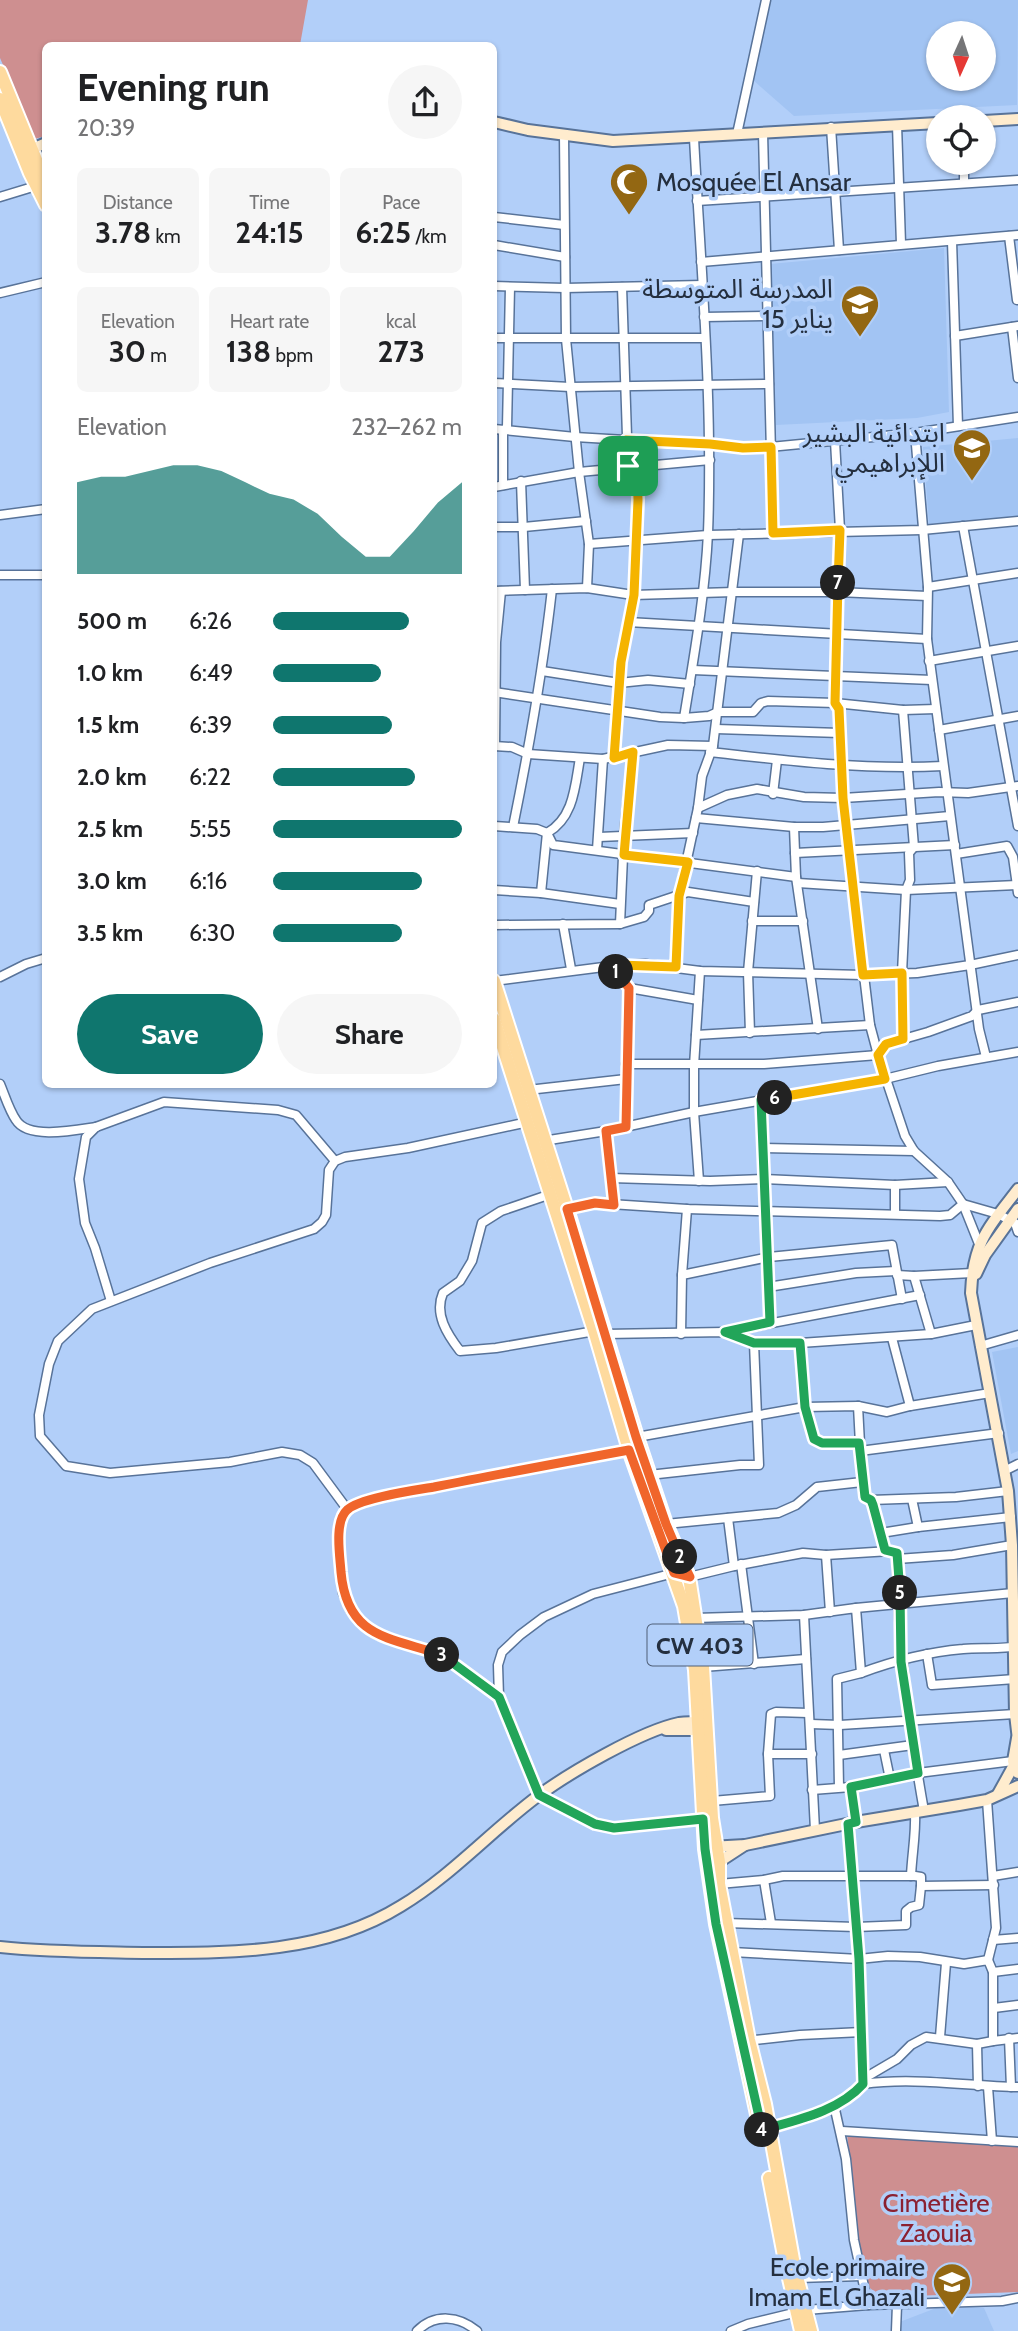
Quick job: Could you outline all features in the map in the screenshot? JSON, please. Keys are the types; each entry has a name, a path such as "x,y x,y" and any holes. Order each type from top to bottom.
{"main road":[{"path":"0,72 27,150"},
{"path":"0,99 42,182"},
{"name":"CW 403","path":"497,991 528,1090 551,1194 666,1524 690,1577 704,1667 703,1819 711,1847"},
{"name":"CW 403","path":"497,1028 528,1122 567,1209 629,1450 684,1606 712,1801 711,1847 716,1924 798,2278 802,2331"},
{"name":"CW 403","path":"713,1863 732,1952 745,2041"},
{"name":"CW 403","path":"765,2129 785,2261 811,2331"}],"street":[{"path":"737,134 766,0"},
{"path":"996,120 1018,119"},
{"path":"497,123 528,130 613,141 926,124"},
{"path":"897,125 901,244"},
{"path":"831,127 839,250"},
{"path":"763,133 773,533"},
{"path":"564,135 566,339 589,544 587,588"},
{"path":"684,718 701,624 708,535 710,460 694,138"},
{"path":"27,150 42,145"},
{"path":"964,175 964,183"},
{"path":"697,201 1018,180"},
{"path":"0,197 42,184"},
{"path":"497,217 564,225"},
{"path":"701,262 1013,235 1018,305"},
{"path":"952,241 958,426"},
{"path":"497,246 565,257"},
{"path":"0,293 42,283"},
{"path":"497,286 565,288 702,285"},
{"path":"503,485 510,286"},
{"path":"614,758 619,683 634,595 637,541 633,466 626,440 622,287"},
{"path":"704,317 767,316"},
{"path":"955,336 1015,327 1018,378"},
{"path":"497,338 705,338"},
{"path":"497,383 625,388 769,384"},
{"path":"497,429 743,448 915,433 1018,417"},
{"path":"915,433 928,592 929,661 979,1029 986,1056"},
{"path":"835,441 840,530 835,703 839,709 843,798 870,1025 899,1121 914,1152 948,1182 963,1204 979,1244"},
{"path":"497,486 579,472 710,460"},
{"path":"521,481 525,590"},
{"path":"0,515 42,510"},
{"path":"497,527 586,521"},
{"path":"589,544 708,535 922,530 1018,521"},
{"path":"963,526 1015,786 1018,826"},
{"path":"676,967 679,896 688,862 702,776 716,729 739,534"},
{"path":"497,591 587,588 634,595 928,592 1018,573"},
{"path":"0,575 42,575"},
{"path":"513,827 528,754 530,730 539,698 552,589"},
{"path":"628,622 701,624 927,639"},
{"path":"929,661 1018,646"},
{"path":"693,670 932,680"},
{"path":"542,671 619,683 648,680 690,684"},
{"path":"497,692 617,712 684,718 709,716 718,712 753,712 768,701 835,703 903,710 936,709"},
{"path":"903,710 914,847 909,853 910,880 906,890 902,973 903,1039"},
{"path":"939,730 1018,716"},
{"path":"716,729 840,733"},
{"path":"497,746 512,747 528,754 603,759 668,745 712,749 777,761 841,766 943,766"},
{"path":"620,924 624,834 633,752"},
{"path":"547,833 559,827 571,806 580,758"},
{"path":"597,850 603,759"},
{"path":"773,794 777,761"},
{"path":"698,808 736,793 757,789 773,794 843,798 968,793 1015,786"},
{"path":"696,818 794,827 847,826 950,816"},
{"path":"497,826 537,829 547,833 553,845 757,871 797,880 906,890 1017,889 1015,857 1005,845 956,850 914,847 795,853"},
{"path":"794,827 808,973 818,1029"},
{"path":"541,893 547,833"},
{"path":"599,837 693,833"},
{"path":"750,1033 748,972 757,871"},
{"path":"497,890 541,893 620,904"},
{"path":"497,925 620,924 644,917 649,911 649,905 688,892 754,902"},
{"path":"752,921 803,921"},
{"path":"564,924 571,970"},
{"path":"497,981 571,970 645,964 700,971 863,975 916,973 1018,955"},
{"path":"0,977 42,959"},
{"path":"612,967 629,988 698,1000"},
{"path":"699,1181 694,1066 700,971"},
{"path":"626,1127 629,988"},
{"path":"626,1065 694,1066 824,1061 878,1055 886,1044 972,1016 978,1010 1018,1002"},
{"path":"696,1035 870,1025"},
{"path":"539,1142 1018,1052"},
{"path":"528,1090 626,1079"},
{"path":"0,1084 16,1122 40,1132 96,1127 164,1102 278,1110 296,1115 335,1161"},
{"path":"761,1100 770,1322"},
{"path":"347,1509 313,1463 300,1455 282,1452 230,1462 110,1473 66,1466 40,1436 39,1415 58,1341 92,1309 210,1263 314,1229 323,1222 326,1215 329,1170 335,1161 528,1122"},
{"path":"96,1127 86,1137 79,1179 85,1223 111,1301"},
{"path":"606,1131 614,1205"},
{"path":"763,1148 914,1152"},
{"path":"611,1178 699,1181 764,1179 895,1185 948,1182"},
{"path":"895,1185 895,1214"},
{"path":"998,1794 1015,1767 1018,1739 1015,1714 1016,1646 1011,1517 1006,1470 971,1293 972,1273 979,1244 987,1226 1018,1189"},
{"path":"551,1194 501,1211 482,1223 472,1261 460,1281 443,1293 439,1310 446,1333 460,1351 600,1333 725,1332 770,1322 847,1311 920,1295"},
{"path":"567,1209 595,1203 687,1209 950,1215 963,1204"},
{"path":"963,1204 999,1214 1015,1225"},
{"path":"681,1334 687,1209"},
{"path":"971,1293 978,1267 985,1255 1015,1225 1018,1209"},
{"path":"682,1275 769,1257 892,1245 902,1299"},
{"path":"768,1287 856,1273 897,1273 914,1276 972,1273"},
{"path":"914,1276 931,1334"},
{"path":"725,1332 754,1343 800,1343 892,1338 976,1325"},
{"path":"981,1346 1018,1335"},
{"path":"892,1338 910,1406"},
{"path":"649,1475 759,1465 754,1343"},
{"path":"800,1343 805,1407 814,1439 822,1443 859,1447 999,1433"},
{"path":"636,1437 805,1407 858,1406 887,1412 990,1392"},
{"path":"858,1406 859,1447 865,1497 871,1500 912,1499 1008,1491"},
{"path":"499,1697 445,1656 380,1636 365,1627 351,1611 343,1593 338,1544 341,1520 347,1509 368,1500 629,1450"},
{"path":"1006,1470 1018,1464"},
{"path":"666,1524 778,1513 796,1505 817,1487 862,1482"},
{"path":"912,1499 918,1527"},
{"path":"871,1500 885,1550"},
{"path":"881,1533 1011,1517"},
{"path":"728,1518 748,1617 754,1664"},
{"path":"898,1559 953,1555 1012,1545"},
{"path":"703,1819 614,1828 595,1824 539,1795 499,1697 498,1665 502,1652 544,1617 593,1594 674,1573 690,1577 803,1553 825,1555 885,1550 897,1553 901,1662 918,1773 920,1812 912,1851 911,1876"},
{"path":"825,1555 830,1612"},
{"path":"695,1618 804,1615 1013,1593"},
{"path":"856,1608 861,1673"},
{"path":"804,1615 815,1829"},
{"path":"839,1787 838,1679 927,1654 1016,1646"},
{"path":"927,1654 932,1685 1015,1679"},
{"path":"704,1667 806,1659"},
{"path":"712,1801 770,1796 768,1754 771,1714 808,1713"},
{"path":"811,1724 840,1725 1015,1714"},
{"path":"0,1947 99,1952 213,1953 284,1946 337,1935 400,1907 429,1887 539,1795 624,1745 681,1723 702,1726"},
{"path":"839,1755 913,1745"},
{"path":"884,1750 890,1779"},
{"path":"768,1754 812,1754"},
{"path":"812,1790 851,1787 918,1773 1015,1767"},
{"path":"711,1847 746,1845 815,1829 987,1800 1018,1786"},
{"path":"851,1787 863,2082"},
{"path":"987,1800 996,1928 988,1960 993,1972 993,2041"},
{"path":"713,1863 746,1845"},
{"path":"921,1886 994,1880 1018,1872"},
{"path":"719,1884 764,1880 783,1875 921,1877 919,1905 906,1911 906,1925 856,1927 726,1923"},
{"path":"764,1880 771,1923"},
{"path":"993,1940 1018,1938"},
{"path":"732,1952 859,1959 920,1957 964,1964 988,1960"},
{"path":"940,2037 946,1963"},
{"path":"993,1972 1018,1969"},
{"path":"995,2008 1018,2005"},
{"path":"745,2041 862,2032"},
{"path":"765,2129 808,2117 834,2105 856,2091 863,2082 926,2037 977,2043 1014,2038 1014,2087 942,2082 863,2082"},
{"path":"977,2043 978,2086"},
{"path":"988,2087 992,2141"},
{"path":"834,2105 842,2131 854,2240 868,2305"},
{"path":"842,2131 1018,2142"},
{"path":"798,2278 860,2276"},
{"path":"732,2331 748,2324 802,2311 1018,2298"},
{"path":"895,2331 897,2305"},
{"path":"417,2331 422,2325 437,2318 453,2318 468,2323 477,2331"}],"shaded area":[{"path":"771,0 1018,0 1017,105 926,105 926,109 794,116 753,80"},
{"name":"المدرسة المتوسطة 15 يناير","path":"944,248 949,412 917,418 776,425 770,264"},
{"name":"ابتدائية البشير اللإبراهيمي","path":"1018,438 1018,516 929,524 923,447"},
{"path":"1018,1347 1018,1451 1011,1454 992,1352"},
{"name":"Ecole primaire Imam El Ghazali","path":"944,2305 984,2308 994,2331 900,2331 897,2323"}],"green space":[{"path":"0,0 308,0 301,42 42,42 42,137 35,139 0,58"},
{"name":"Cimetière Zaouia","path":"847,2134 1018,2144 1018,2292 878,2296 864,2282"}],"place":[{"name":"Mosquée El Ansar","path":"629,216"},
{"name":"المدرسة المتوسطة 15 يناير","path":"860,338"},
{"name":"ابتدائية البشير اللإبراهيمي","path":"972,482"},
{"name":"Ecole primaire Imam El Ghazali","path":"952,2316"}],"route":[{"path":"626,440 743,448 771,447 773,533 840,530 835,703 839,709 843,798 863,975 902,973 903,1039 886,1044 878,1055 885,1079 761,1100 770,1322 725,1332 754,1343 800,1343 805,1407 814,1439 822,1443 859,1443 865,1497 871,1500 873,1505 885,1550 897,1553 901,1662 918,1773 851,1787 856,1822 848,1824 859,1959 863,2084 834,2105 808,2117 761,2130 716,1924 703,1819 614,1828 595,1824 539,1795 499,1697 445,1656 380,1636 365,1627 351,1611 343,1593 338,1544 341,1520 347,1509 368,1500 629,1450 669,1563 674,1573 690,1577 666,1524 636,1437 567,1209 595,1203 614,1205 606,1131 626,1127 629,988 612,967 645,964 676,967 679,896 688,862 624,855 633,752 614,758 621,662 634,595 637,541 637,467 628,466 626,440"}]}
